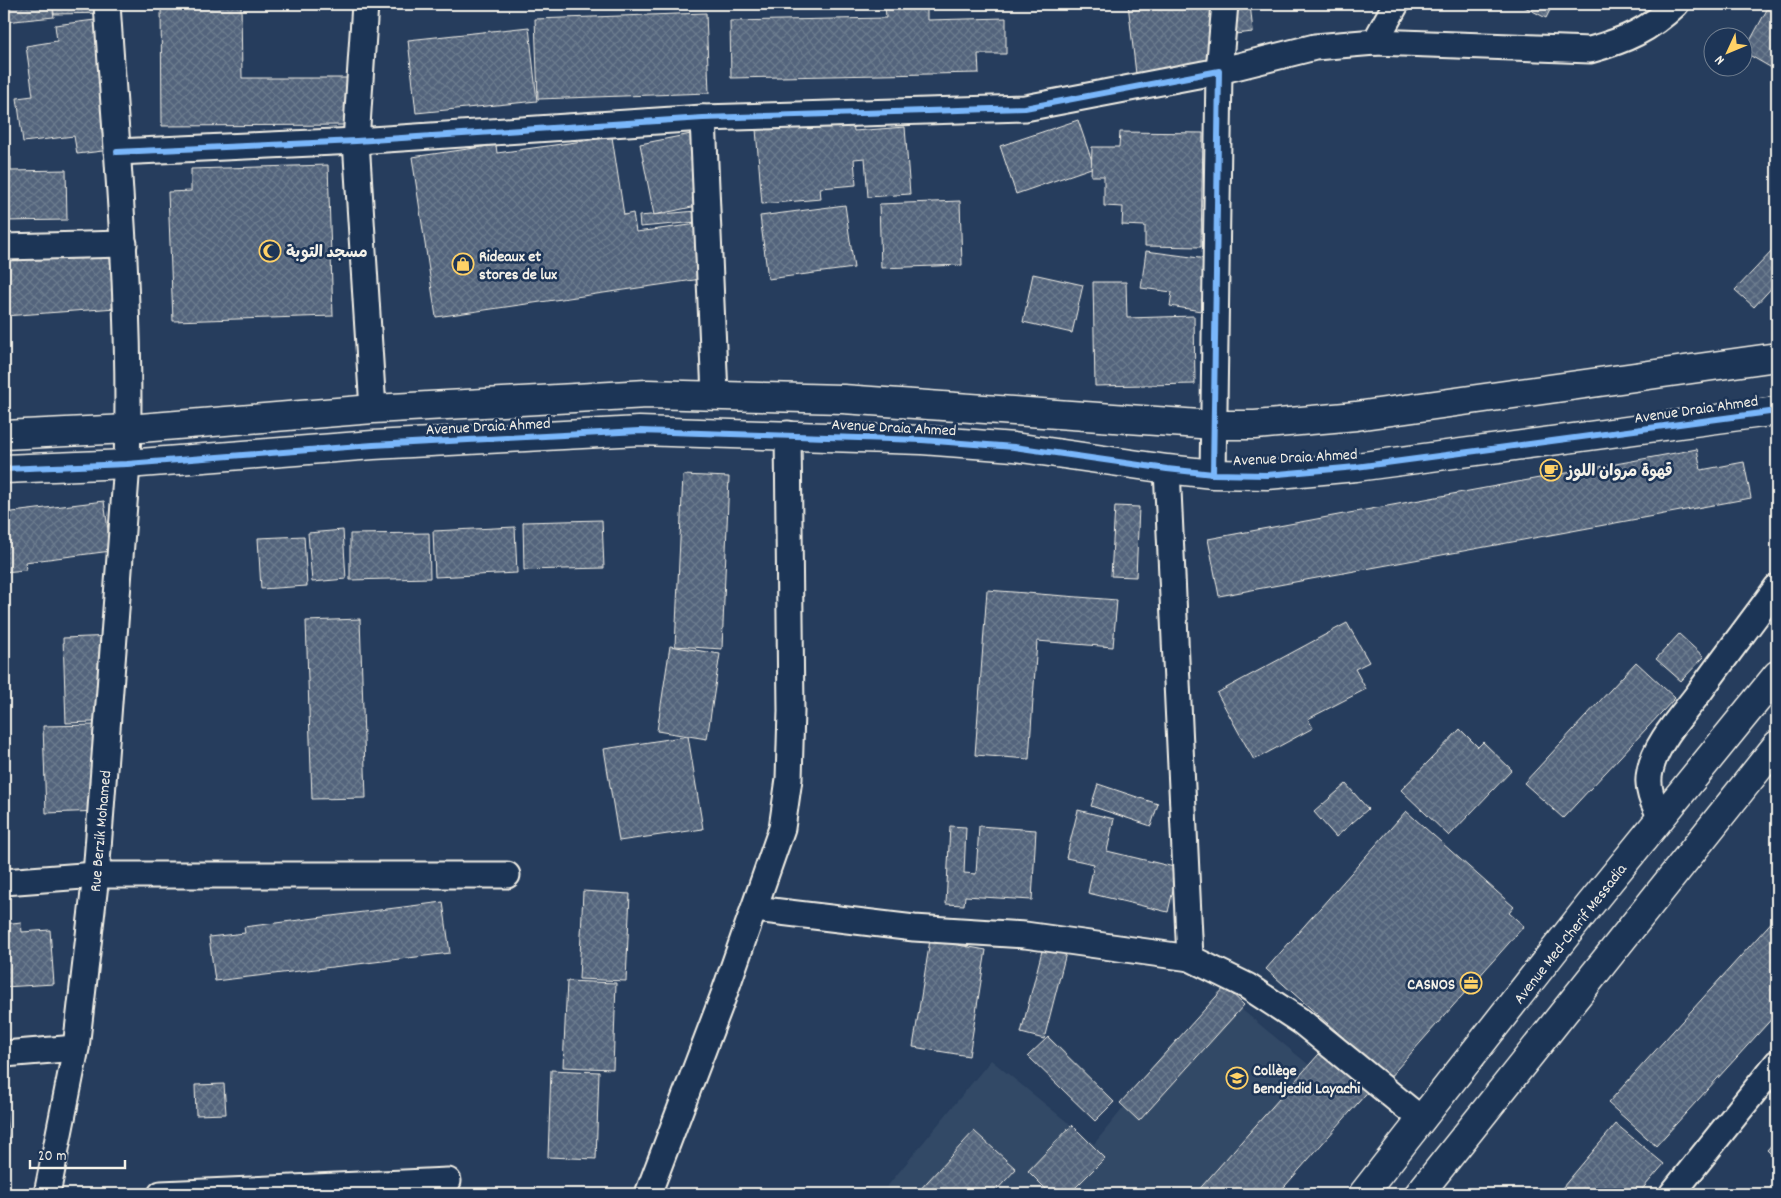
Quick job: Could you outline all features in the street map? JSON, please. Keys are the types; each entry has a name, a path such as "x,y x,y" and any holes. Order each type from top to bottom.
{"main road":[{"name":"Avenue Draia Ahmed","path":"4,435 128,429 373,409 647,394 843,399 1214,425 1255,425 1356,416 1777,357"},
{"name":"Avenue Draia Ahmed","path":"4,469 127,464 373,445 639,431 788,434 1014,447 1167,469 1213,474 1266,475 1356,467 1777,411"},
{"name":"Avenue Med-Cherif Messadia","path":"1363,1194 1661,817 1777,675"},
{"path":"1419,1194 1777,745"}],"street":[{"name":"Rue Berzik Mohamed","path":"46,1194 76,1048 96,875 127,464 124,244 107,4"},
{"path":"365,4 356,141 373,409"},
{"path":"1213,474 1219,71 1225,4"},
{"path":"1375,42 1396,4"},
{"path":"117,152 356,141 702,118 1025,108 1219,71 1315,47 1375,42 1590,50 1643,32 1676,4"},
{"path":"702,118 715,395"},
{"path":"4,247 124,244"},
{"path":"648,1194 755,909 782,828 789,778 791,711 788,434"},
{"path":"1167,469 1190,958"},
{"path":"1661,817 1649,788 1649,773 1653,758 1671,730 1777,587"},
{"path":"4,882 96,875 507,875"},
{"path":"755,909 914,928 1025,936 1190,958 1247,986 1302,1022 1422,1120"},
{"path":"4,1054 76,1048"},
{"path":"1672,1194 1777,1063"},
{"path":"162,1194 448,1181"}],"shaded area":[{"name":"Collège Bendjedid Layachi","path":"1219,991 1348,1097 1268,1194 881,1194 991,1060 1094,1144"}],"building":[{"path":"4,4 52,4 54,17 4,22"},
{"path":"53,4 107,4 108,13 54,14"},
{"path":"161,4 241,4 242,78 348,78 349,125 162,126"},
{"path":"682,4 712,4 683,7"},
{"path":"885,4 927,4 927,20 1006,18 1006,54 978,54 979,73 731,78 730,21 886,18"},
{"path":"1128,4 1250,4 1253,32 1226,35 1229,62 1136,74"},
{"path":"1519,4 1553,4 1546,18"},
{"path":"1770,4 1777,4 1777,71 1754,58 1754,34"},
{"path":"706,13 709,93 538,99 535,19"},
{"path":"95,20 110,128 120,149 77,154 74,136 23,142 17,98 33,96 26,46 57,41 55,25"},
{"path":"529,27 537,101 416,113 408,40"},
{"path":"1078,120 1094,167 1016,194 1000,146"},
{"path":"853,121 854,131 905,127 910,194 868,197 865,158 854,159 856,185 820,188 821,199 762,204 756,129"},
{"path":"1120,132 1203,133 1201,247 1145,246 1145,226 1122,225 1123,207 1104,206 1104,176 1091,176 1092,147 1119,147"},
{"path":"696,133 711,203 654,215 640,144"},
{"path":"612,137 624,215 633,213 636,232 706,223 715,277 436,317 412,157 496,145 497,153"},
{"path":"4,157 11,157 11,171 66,170 67,220 4,221"},
{"path":"328,165 333,316 173,321 168,192 191,191 191,169"},
{"path":"960,201 962,265 881,268 879,204"},
{"path":"845,205 854,268 768,279 760,216"},
{"path":"708,210 709,221 640,227 639,216"},
{"path":"110,235 116,308 4,316 4,245"},
{"path":"1774,249 1777,252 1777,282 1754,307 1735,290"},
{"path":"1146,251 1207,259 1201,311 1170,306 1172,292 1141,288"},
{"path":"1033,274 1083,285 1072,333 1023,322"},
{"path":"1093,282 1126,282 1127,318 1194,316 1195,384 1095,386"},
{"path":"1697,449 1701,470 1744,462 1751,498 1219,596 1208,539"},
{"path":"683,475 729,477 722,649 675,646"},
{"path":"104,501 111,551 25,562 26,570 4,572 4,513"},
{"path":"1115,506 1139,507 1136,577 1111,576"},
{"path":"602,520 604,568 524,570 523,522"},
{"path":"515,527 517,573 435,577 433,531"},
{"path":"343,530 346,579 312,582 308,533"},
{"path":"429,533 430,578 350,580 350,534"},
{"path":"304,536 307,586 261,589 258,538"},
{"path":"987,590 1117,600 1113,647 1037,641 1029,759 975,755"},
{"path":"360,619 366,798 312,799 306,621"},
{"path":"1347,623 1369,662 1355,669 1366,689 1308,719 1313,728 1254,760 1217,693"},
{"path":"1679,634 1704,657 1681,681 1656,659"},
{"path":"114,636 117,721 66,723 63,638"},
{"path":"670,646 720,654 707,739 657,731"},
{"path":"1636,662 1675,698 1563,818 1524,783"},
{"path":"98,725 101,811 46,813 43,726"},
{"path":"1460,729 1478,747 1483,742 1512,770 1449,836 1401,790"},
{"path":"688,736 703,829 619,841 604,749"},
{"path":"1098,784 1158,804 1151,826 1091,806"},
{"path":"1346,784 1368,809 1336,837 1314,812"},
{"path":"1078,810 1114,819 1107,851 1178,868 1168,912 1088,893 1094,864 1066,858"},
{"path":"1406,811 1514,907 1509,913 1524,926 1389,1078 1266,969"},
{"path":"950,826 966,827 964,873 976,874 979,826 1036,830 1032,900 965,896 964,905 946,904"},
{"path":"583,891 630,894 626,981 579,979"},
{"path":"443,902 450,953 215,981 209,937 245,933 244,927"},
{"path":"1777,916 1777,1013 1656,1146 1608,1103"},
{"path":"21,922 22,932 50,930 54,984 4,987 4,924"},
{"path":"930,940 986,950 969,1056 913,1047"},
{"path":"1043,947 1066,953 1044,1039 1021,1033"},
{"path":"567,981 616,983 613,1069 563,1067"},
{"path":"1225,987 1244,1005 1139,1121 1120,1103"},
{"path":"1048,1037 1114,1102 1095,1121 1028,1056"},
{"path":"1326,1046 1372,1087 1278,1194 1195,1194"},
{"path":"551,1070 599,1072 596,1159 548,1157"},
{"path":"224,1084 226,1114 196,1115 195,1085"},
{"path":"4,1094 9,1148 4,1148"},
{"path":"1616,1124 1664,1164 1638,1194 1557,1194"},
{"path":"1072,1125 1105,1158 1069,1194 1051,1194 1028,1171"},
{"path":"974,1131 1016,1169 993,1194 916,1194"},
{"path":"1777,1139 1777,1160 1767,1150"}],"cycle path":[{"path":"117,152 356,141 703,118 1025,108 1219,71 1213,474"},
{"path":"4,469 127,464 373,445 639,431 922,440 1014,447 1213,474 1267,475 1356,467 1777,411"}],"place":[{"name":"مسجد التوبة","path":"270,251"},
{"name":"Rideaux et stores de lux","path":"463,264"},
{"name":"قهوة مروان اللوز","path":"1551,470"},
{"name":"CASNOS","path":"1471,983"},
{"name":"Collège Bendjedid Layachi","path":"1237,1078"}]}
